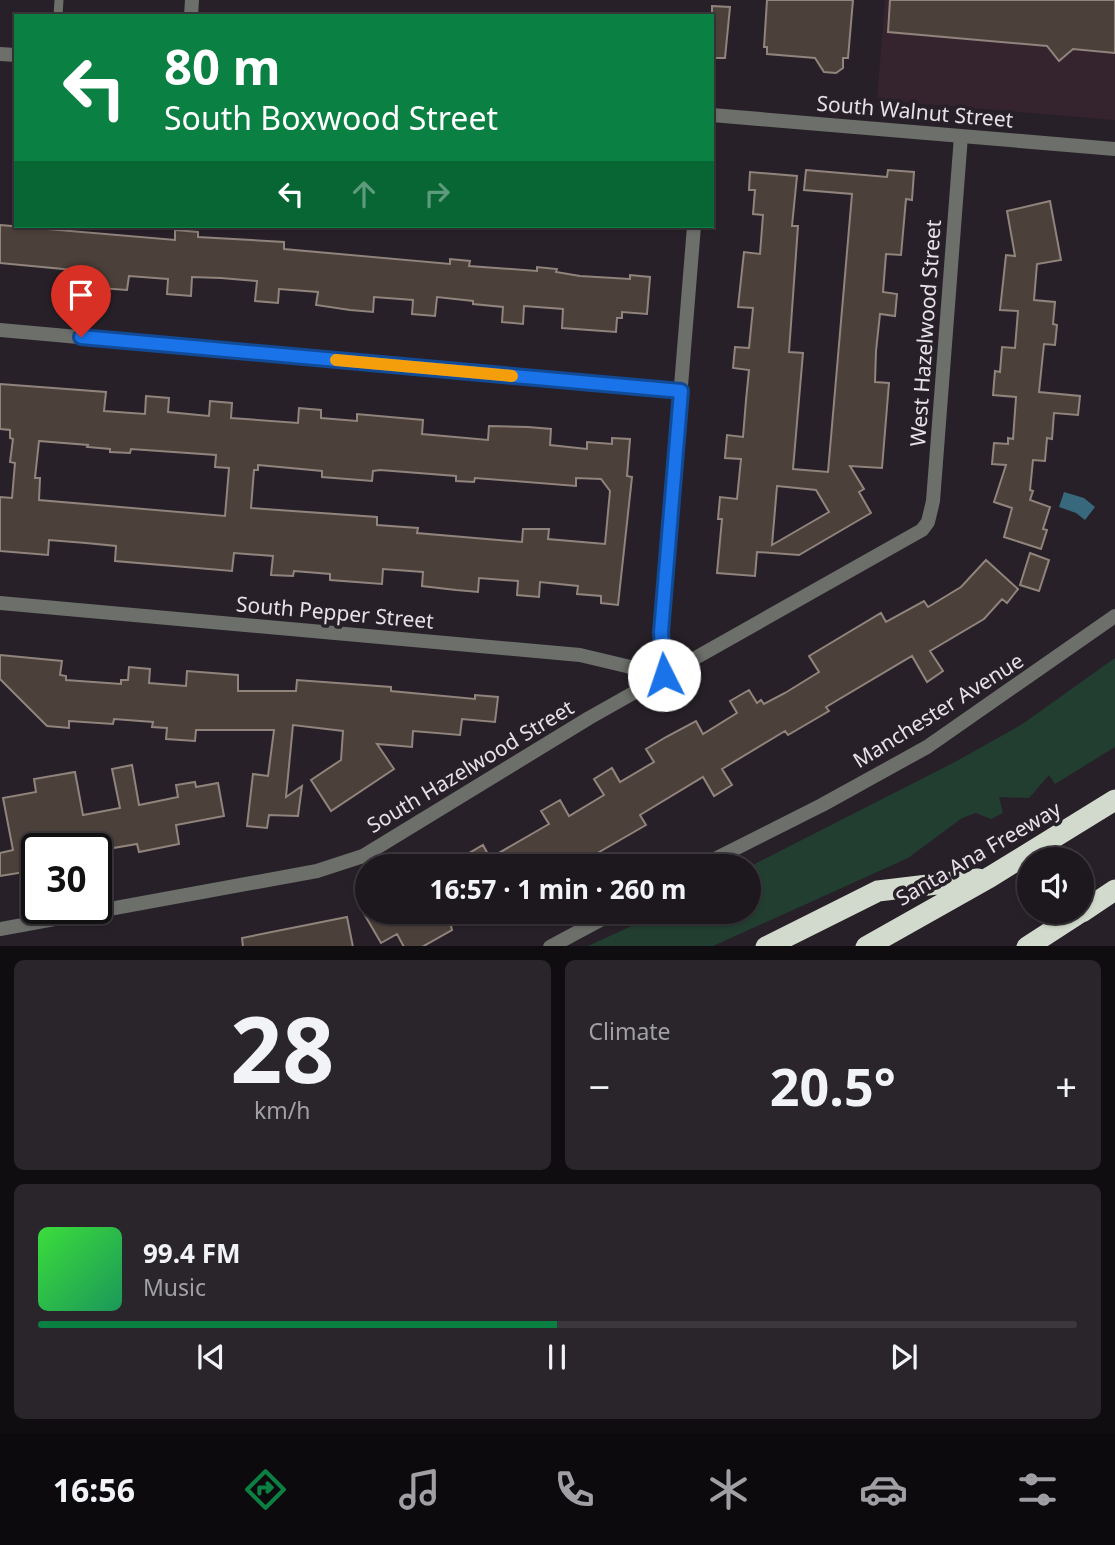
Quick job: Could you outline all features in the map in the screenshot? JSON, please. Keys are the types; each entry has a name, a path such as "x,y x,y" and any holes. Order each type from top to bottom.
{"highway":[{"name":"Santa Ana Freeway","path":"868,946 990,877 1115,800"},
{"path":"768,946 878,891 990,877"},
{"path":"1094,904 1115,890"},
{"path":"1029,946 1062,924"}],"street":[{"name":"South Walnut Street","path":"714,115 1115,149"},
{"name":"West Hazelwood Street","path":"922,530 928,522 933,501 961,136"},
{"path":"664,675 661,632 694,228"},
{"path":"0,330 681,391"},
{"name":"South Hazelwood Street","path":"0,929 303,874 363,856 589,718 922,530"},
{"name":"South Pepper Street","path":"0,603 580,655 664,675"},
{"name":"Manchester Avenue","path":"725,854 821,806 927,747 1115,616"},
{"path":"552,946 593,924"}],"shaded area":[{"path":"885,0 1115,0 1115,120 877,100"}],"green space":[{"path":"1115,658 1115,747 1055,784 1049,775 1029,798 999,797 1003,813 991,819 976,813 962,818 908,858 713,946 588,946 636,924 761,924 761,861 953,763 1021,725"}],"water":[{"path":"1064,492 1084,498 1095,507 1085,520 1076,513 1059,507"}],"building":[{"path":"767,0 853,0 848,58 843,58 843,68 836,73 824,72 815,58 767,54 767,47 764,47"},
{"path":"890,0 1115,0 1115,53 1073,49 1059,61 1047,46 888,32"},
{"path":"712,6 730,7 725,58 714,58"},
{"path":"806,170 887,177 888,170 914,172 912,200 906,199 901,255 886,254 883,292 897,294 895,316 880,314 876,351 875,382 889,383 882,468 850,466 864,489 859,492 871,513 799,555 757,552 755,576 717,573 722,519 718,519 720,497 737,499 741,459 725,458 727,435 743,437 749,370 733,368 735,347 749,348 753,308 738,307 744,252 760,254 763,215 753,214 755,190 749,190 750,172 797,176 792,226 798,226 789,352 803,353 793,469 828,472 852,194 804,190","holes":["777,486 816,490 829,512 772,545"]},
{"path":"1050,201 1061,260 1037,264 1034,300 1055,302 1053,324 1057,325 1055,345 1044,344 1039,392 1080,396 1078,415 1054,413 1052,439 1047,438 1045,461 1033,460 1030,490 1033,491 1030,500 1050,507 1043,529 1047,530 1041,549 1004,537 1012,508 994,502 1006,465 992,464 994,443 1008,444 1008,438 1013,439 1016,397 993,395 995,371 1000,372 1002,347 1015,348 1018,311 1000,310 1006,255 1015,256 1007,211"},
{"path":"0,225 175,240 175,230 198,232 198,237 284,242 284,249 450,264 450,259 470,261 469,266 537,271 537,267 557,269 556,272 580,276 630,279 630,275 650,277 647,314 622,312 622,318 617,318 616,332 562,328 563,309 524,306 523,324 502,322 503,307 473,304 473,301 437,297 435,316 412,314 413,300 374,297 373,312 316,305 318,292 279,289 278,303 255,301 257,281 192,277 191,296 167,294 168,279 129,276 127,290 71,286 73,270 0,263"},
{"path":"0,384 106,392 104,411 145,414 146,396 169,398 168,412 209,416 210,401 232,403 231,418 298,423 299,408 321,410 321,418 357,421 357,414 423,420 422,434 488,440 489,426 551,429 550,445 587,449 587,442 612,444 612,438 630,439 627,476 632,477 618,605 601,603 601,596 577,594 578,586 540,582 539,597 517,595 518,581 479,578 478,592 422,586 423,572 383,569 382,584 330,580 330,574 294,571 293,576 271,575 273,556 234,553 232,571 115,561 116,546 86,543 49,540 48,555 0,551 0,497 12,498 15,463 10,462 13,439 10,438 10,430 0,429","holes":["39,441 88,445 87,447 110,449 110,452 130,453 131,449 216,455 215,467 229,468 225,516 39,500 40,478 35,478","258,465 322,471 322,477 372,481 373,471 380,470 456,476 456,481 474,482 475,478 576,486 576,478 601,479 610,491 605,544 548,539 549,529 523,529 522,542 417,533 418,528 377,525 377,517 251,508 254,470 258,470"]},
{"path":"1030,553 1049,560 1039,591 1020,585"},
{"path":"986,560 1018,589 1007,603 1002,599 984,619 930,651 943,671 927,682 912,656 826,707 829,711 788,735 785,731 722,769 732,785 714,796 703,777 640,815 646,825 596,854 497,854 549,824 541,811 560,800 569,816 604,795 594,779 612,768 620,782 654,762 646,749 666,737 696,721 703,734 737,713 730,701 749,690 757,703 761,700 764,704 819,672 809,656 881,613 886,622 924,601 928,607 961,587"},
{"path":"0,655 62,661 60,675 66,676 66,680 121,684 121,680 128,680 129,667 150,669 149,683 186,686 187,671 238,675 238,691 296,691 297,680 391,687 391,691 475,699 475,695 498,697 495,722 462,719 460,735 413,731 412,747 377,744 394,769 331,811 311,780 341,760 343,731 293,725 286,797 302,786 298,816 269,815 267,828 247,826 253,774 268,776 274,730 196,730 195,741 166,739 167,728 152,727 153,722 114,719 113,724 69,721 69,728 47,726 0,679"},
{"path":"132,765 139,805 178,797 176,785 195,782 196,787 218,783 224,816 176,825 179,844 139,852 137,844 112,848 112,833 21,833 21,873 0,876 0,853 13,850 3,798 36,792 34,779 75,772 83,815 120,808 112,769"},
{"path":"483,845 488,854 468,854"},
{"path":"347,917 353,946 243,946 242,938"},
{"path":"370,924 455,924 451,926 452,930 424,946 403,946 397,934 381,943"}],"slow traffic":[{"path":"336,360 512,376"}],"route":[{"path":"81,337 681,391 661,632 664,675"}]}
